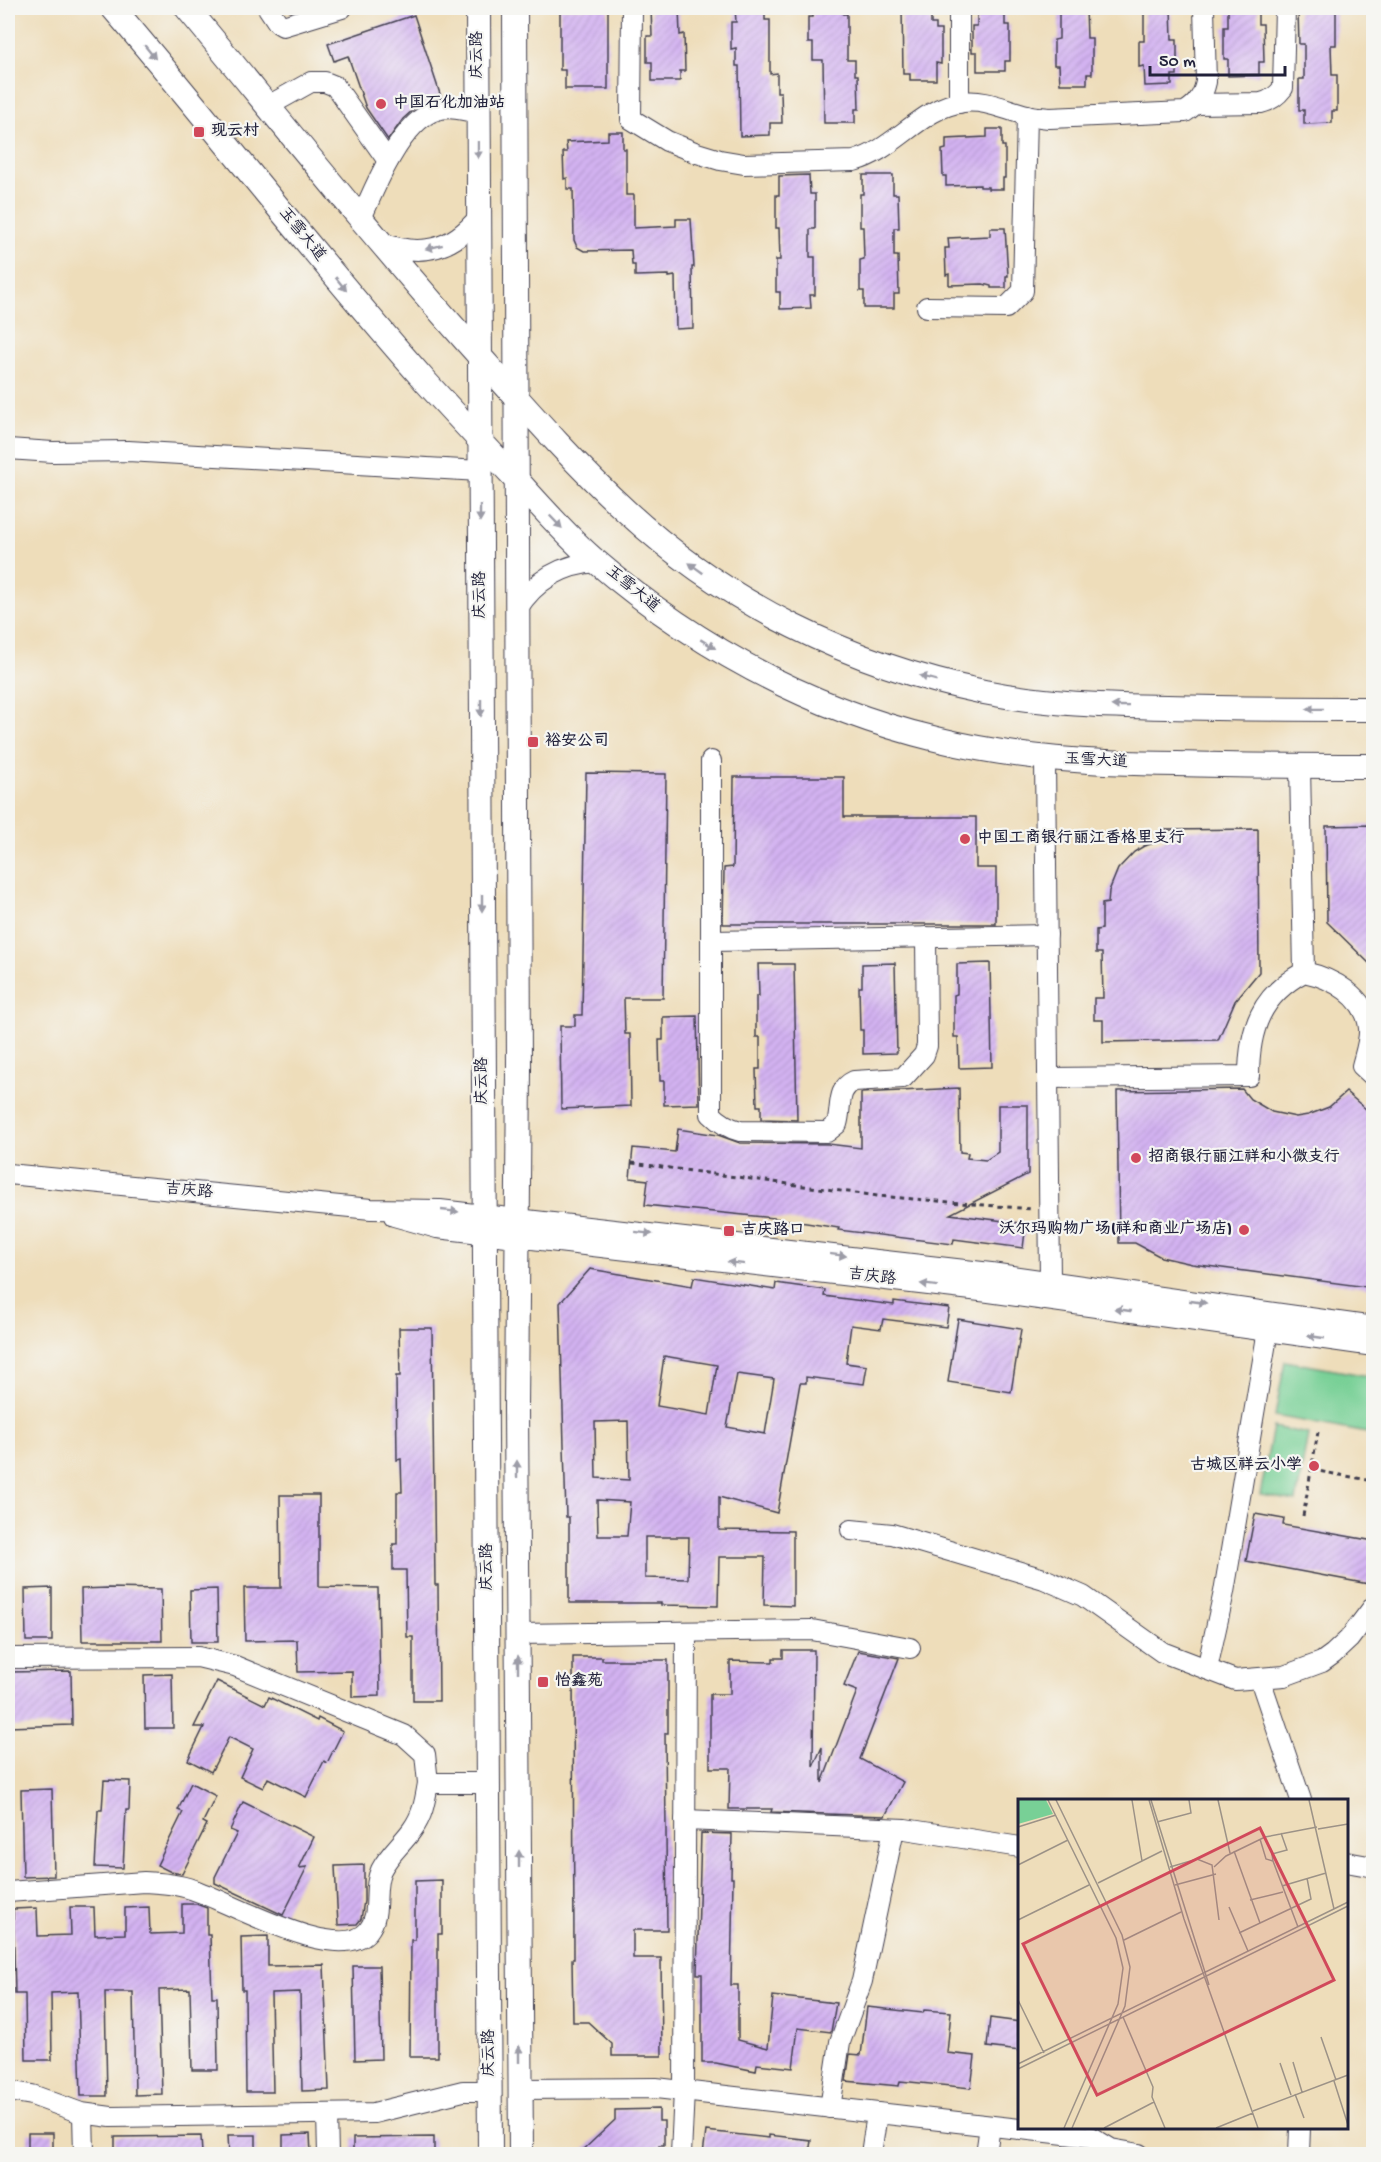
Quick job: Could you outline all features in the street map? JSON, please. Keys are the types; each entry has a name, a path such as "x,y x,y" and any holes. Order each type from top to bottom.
{"main road":[{"name":"玉雪大道","path":"113,8 364,311 558,525 598,562 677,624 743,665 783,685 860,717 907,732 973,748 1045,759 1090,762 1374,766"},
{"path":"187,8 380,242 479,356 598,485 684,559 770,615 807,634 879,663 976,690 1057,703 1245,709 1374,709"},
{"name":"庆云路","path":"478,8 490,2154"},
{"name":"庆云路","path":"515,8 521,2154"}],"street":[{"path":"268,8 278,23 283,26 342,8"},
{"path":"632,8 632,119 667,141 697,153 744,164 854,161 878,153 939,109 960,103 984,102 1028,115 1050,118 1185,112 1196,104 1204,91 1206,82 1204,8"},
{"path":"959,8 960,103"},
{"path":"1196,104 1261,103 1267,102 1278,94 1283,88 1285,8"},
{"path":"268,106 311,82 325,82 335,86 388,161"},
{"path":"361,219 388,161 420,117 437,109 458,108 478,113"},
{"path":"927,307 1006,308 1023,291 1028,115"},
{"path":"380,242 404,250 429,250 462,235 479,217"},
{"path":"8,449 53,452 128,452 480,471"},
{"path":"517,609 534,587 556,571 570,566 598,562"},
{"path":"1045,759 1050,1281"},
{"path":"711,761 711,1114 724,1125 740,1131 827,1132 837,1124 842,1091 848,1084 854,1081 903,1078 924,1055 927,1046 926,937"},
{"path":"1300,766 1304,972"},
{"path":"711,941 1047,935"},
{"path":"1304,972 1330,980 1358,1003 1364,1012 1369,1031 1362,1066 1374,1077"},
{"path":"1048,1078 1249,1076 1252,1036 1262,1010 1280,988 1304,972"},
{"name":"吉庆路","path":"8,1174 371,1209 440,1210 484,1224 1050,1281 1374,1327"},
{"name":"吉庆路","path":"518,1228 1374,1346"},
{"path":"1207,1669 1224,1592 1268,1330"},
{"path":"851,1530 892,1534 1044,1579 1098,1606 1162,1652 1235,1680 1284,1676 1309,1668 1333,1654 1349,1639 1374,1606"},
{"path":"518,1634 812,1630 910,1648"},
{"path":"681,2154 684,2091 686,1632"},
{"path":"8,1659 198,1657 235,1666 404,1735 425,1754 428,1783 419,1819 392,1852 381,1870 377,1882 373,1924 362,1937 356,1939 337,1941 300,1934 195,1890 163,1883 144,1882 8,1892"},
{"path":"1260,1679 1301,1799"},
{"path":"428,1783 489,1783"},
{"path":"685,1820 894,1829 1018,1847"},
{"path":"830,2108 840,2042 862,1981 894,1829"},
{"path":"1348,1862 1374,1867"},
{"path":"520,2089 656,2088 877,2114 1018,2128"},
{"path":"8,2091 32,2096 83,2114 111,2117 374,2113 463,2091 490,2091"},
{"path":"83,2114 84,2154"},
{"path":"327,2114 328,2154"},
{"path":"871,2154 877,2114"},
{"path":"986,2154 990,2126"},
{"path":"1042,2129 1095,2132 1111,2149 1139,2154"},
{"path":"1299,2154 1300,2129"}],"path":[{"path":"632,1163 878,1196 1049,1211"},
{"path":"1303,1516 1318,1432"},
{"path":"1312,1470 1374,1481"}],"green space":[{"path":"1285,1361 1373,1377 1373,1434 1275,1416"},
{"path":"1273,1427 1308,1434 1296,1501 1260,1495"}],"building":[{"path":"560,8 608,8 608,89 565,89 565,70 560,70"},
{"path":"651,8 679,8 680,35 684,34 685,71 680,71 680,81 652,81 652,62 647,62 647,36 652,36"},
{"path":"735,8 765,8 765,20 770,20 770,74 777,73 777,92 781,92 782,123 770,123 770,135 740,136 739,66 736,66 736,48 731,49 731,22 736,22"},
{"path":"813,8 843,8 843,14 847,14 847,60 855,60 855,75 858,75 859,109 855,109 855,123 824,123 823,60 813,60 813,43 808,43 808,17 813,17"},
{"path":"902,8 931,8 931,24 936,24 936,30 941,30 941,64 936,63 936,80 910,80 910,74 903,74"},
{"path":"977,8 1005,8 1005,25 1010,25 1010,61 1005,61 1005,71 977,71 977,52 972,52 972,26 977,26"},
{"path":"1059,8 1086,8 1087,38 1092,38 1092,74 1087,74 1087,84 1060,84 1059,65 1054,65 1054,40 1059,39"},
{"path":"1144,8 1171,8 1172,39 1177,39 1177,75 1172,75 1172,85 1145,86 1144,66 1139,67 1139,41 1144,41"},
{"path":"1228,8 1258,8 1258,24 1263,24 1264,62 1259,62 1259,75 1228,76 1228,59 1224,59 1224,27 1228,27"},
{"path":"1303,8 1336,9 1336,45 1331,45 1332,75 1337,75 1337,111 1332,111 1332,123 1304,124 1304,110 1299,110 1299,79 1304,79 1304,44 1299,44 1298,11 1303,11"},
{"path":"414,15 441,97 416,107 403,119 388,140 366,108 348,56 334,61 328,44"},
{"path":"987,129 1002,129 1002,146 1005,146 1003,189 988,189 980,185 946,186 946,176 943,176 942,150 946,149 946,139 987,137"},
{"path":"608,132 623,132 623,149 626,149 626,195 634,195 634,228 676,226 676,219 691,219 694,267 692,267 693,328 676,329 675,276 635,276 631,250 584,251 577,247 574,240 573,189 567,189 567,178 564,179 563,152 567,152 566,142 608,140"},
{"path":"809,175 810,194 815,194 815,229 810,229 810,257 815,257 815,295 810,295 811,308 780,309 780,292 776,292 776,260 780,260 779,228 776,228 776,195 779,195 779,176"},
{"path":"863,175 893,175 893,194 898,194 899,228 894,228 894,256 898,256 899,294 894,294 894,308 864,308 864,291 860,291 860,260 864,259 863,227 860,227 860,194 863,194"},
{"path":"990,228 1005,228 1008,276 1006,276 1006,288 991,288 983,284 949,285 949,274 946,275 945,248 949,248 948,238 990,236"},
{"path":"586,773 666,774 663,998 624,998 625,1034 630,1034 631,1106 561,1109 560,1026 575,1026 575,1015 582,1015"},
{"path":"734,777 844,777 844,817 976,817 976,868 996,868 996,924 723,924 724,868 733,867"},
{"path":"1374,825 1374,968 1327,922 1326,826"},
{"path":"1258,829 1259,972 1235,1001 1218,1040 1103,1042 1103,1020 1094,1020 1094,998 1103,998 1102,953 1096,953 1096,930 1102,929 1102,904 1108,903 1109,891 1118,869 1134,852 1144,846 1165,840 1165,830"},
{"path":"895,963 897,1053 863,1054 859,987 862,987 862,964"},
{"path":"990,963 992,1067 959,1068 958,1037 954,1037 957,964"},
{"path":"758,964 794,964 797,1120 761,1119 761,1106 757,1106 756,1069 760,1069 760,1037 756,1037 756,996 759,996"},
{"path":"697,1016 699,1104 664,1105 664,1081 660,1081 659,1040 663,1040 663,1017"},
{"path":"959,1088 960,1152 968,1153 967,1158 986,1160 998,1152 998,1105 1028,1105 1028,1174 950,1214 1026,1224 1023,1248 954,1239 953,1244 838,1230 839,1228 774,1218 645,1205 648,1180 630,1178 633,1148 675,1152 678,1129 718,1135 740,1143 828,1144 861,1148 861,1093"},
{"path":"1242,1089 1250,1099 1272,1112 1296,1117 1329,1107 1346,1092 1374,1116 1374,1288 1192,1264 1161,1257 1135,1243 1119,1243 1117,1091"},
{"path":"590,1269 692,1286 694,1277 775,1290 776,1283 825,1290 824,1296 894,1305 894,1301 949,1308 946,1327 883,1319 881,1329 851,1325 846,1363 867,1366 864,1384 806,1377 806,1383 800,1383 777,1513 719,1497 719,1530 793,1531 793,1606 764,1605 765,1557 719,1557 718,1606 661,1605 661,1603 569,1603 569,1517 566,1517 560,1303","holes":["664,1356 717,1365 709,1415 657,1406","737,1374 774,1379 765,1434 727,1427","628,1421 629,1480 596,1478 595,1422","597,1500 630,1502 627,1536 598,1536","645,1537 689,1537 688,1579 645,1578"]},
{"path":"958,1319 1021,1329 1011,1392 948,1382"},
{"path":"399,1328 432,1328 435,1585 438,1585 439,1701 413,1701 413,1637 407,1637 406,1570 393,1570 393,1544 397,1544 397,1492 402,1492 401,1459 397,1460 396,1376 400,1376"},
{"path":"280,1495 319,1495 319,1587 378,1588 380,1696 352,1697 352,1671 298,1672 297,1640 245,1641 244,1588 281,1588"},
{"path":"1255,1514 1284,1519 1283,1525 1374,1541 1374,1585 1246,1561"},
{"path":"52,1588 52,1641 26,1641 25,1589"},
{"path":"81,1589 161,1589 162,1641 82,1641"},
{"path":"217,1589 218,1642 191,1642 190,1590"},
{"path":"783,1650 814,1650 813,1767 822,1747 822,1783 857,1691 844,1686 858,1651 899,1658 860,1759 903,1782 885,1816 771,1812 772,1809 729,1809 730,1768 710,1768 710,1694 730,1694 730,1661 773,1662 773,1658 783,1658"},
{"path":"573,1657 602,1657 602,1660 668,1660 668,1733 665,1733 667,1930 633,1930 633,1958 661,1958 662,2056 612,2056 612,2044 588,2022 573,2022"},
{"path":"71,1671 72,1725 8,1727 8,1672"},
{"path":"172,1674 173,1728 145,1728 144,1675"},
{"path":"217,1681 265,1705 269,1697 343,1731 327,1763 324,1761 306,1797 268,1778 263,1788 240,1777 253,1749 229,1737 211,1772 188,1760 204,1727 194,1727"},
{"path":"104,1780 130,1781 123,1868 95,1867 98,1810 102,1810"},
{"path":"191,1783 216,1796 203,1822 207,1824 182,1874 171,1872 157,1865 183,1812 178,1810"},
{"path":"52,1789 54,1876 23,1877 21,1790"},
{"path":"243,1802 314,1837 299,1868 307,1867 283,1915 215,1883 215,1877 237,1833 230,1830"},
{"path":"701,1833 732,1834 731,1985 738,1985 738,2040 768,2048 773,1996 836,2003 831,2032 798,2028 793,2068 757,2064 756,2071 716,2063 702,2063 702,1974 697,1974"},
{"path":"364,1865 364,1901 361,1919 357,1924 338,1925 335,1866"},
{"path":"442,1880 442,1934 438,1934 438,2057 410,2057 411,1940 415,1940 415,1881"},
{"path":"182,1904 196,1904 207,1908 212,1997 217,1997 218,2070 192,2070 190,1989 159,1990 162,2094 135,2095 133,1992 105,1992 107,2096 81,2096 78,1992 51,1993 52,2060 26,2060 25,1994 15,1994 13,1909 37,1908 38,1936 71,1935 70,1907 94,1907 95,1935 125,1934 125,1908 149,1907 150,1934 182,1933"},
{"path":"268,1936 268,1966 324,1965 329,2090 302,2091 300,1992 271,1993 273,2092 246,2092 245,1990 242,1990 241,1937"},
{"path":"353,1966 379,1966 381,2059 355,2060"},
{"path":"867,2007 923,2013 924,2010 951,2012 947,2053 975,2056 971,2088 900,2081 899,2086 846,2081 850,2054 861,2055"},
{"path":"990,2018 1018,2022 1018,2051 987,2047"},
{"path":"659,2109 659,2121 664,2121 664,2145 659,2145 659,2154 579,2154 615,2120 615,2110"},
{"path":"706,2131 811,2140 809,2154 703,2154"},
{"path":"28,2133 53,2133 53,2154 28,2154"},
{"path":"310,2134 311,2154 283,2154 283,2135"},
{"path":"228,2135 256,2135 256,2154 229,2154"},
{"path":"201,2136 202,2154 115,2154 115,2137"},
{"path":"434,2137 434,2154 353,2154 353,2138"}],"place":[{"name":"中国石化加油站","path":"381,104"},
{"name":"现云村","path":"199,132"},
{"name":"裕安公司","path":"533,742"},
{"name":"中国工商银行丽江香格里支行","path":"965,839"},
{"name":"招商银行丽江祥和小微支行","path":"1136,1158"},
{"name":"沃尔玛购物广场(祥和商业广场店)","path":"1244,1230"},
{"name":"吉庆路口","path":"729,1231"},
{"name":"古城区祥云小学","path":"1314,1466"},
{"name":"怡鑫苑","path":"543,1682"}]}
